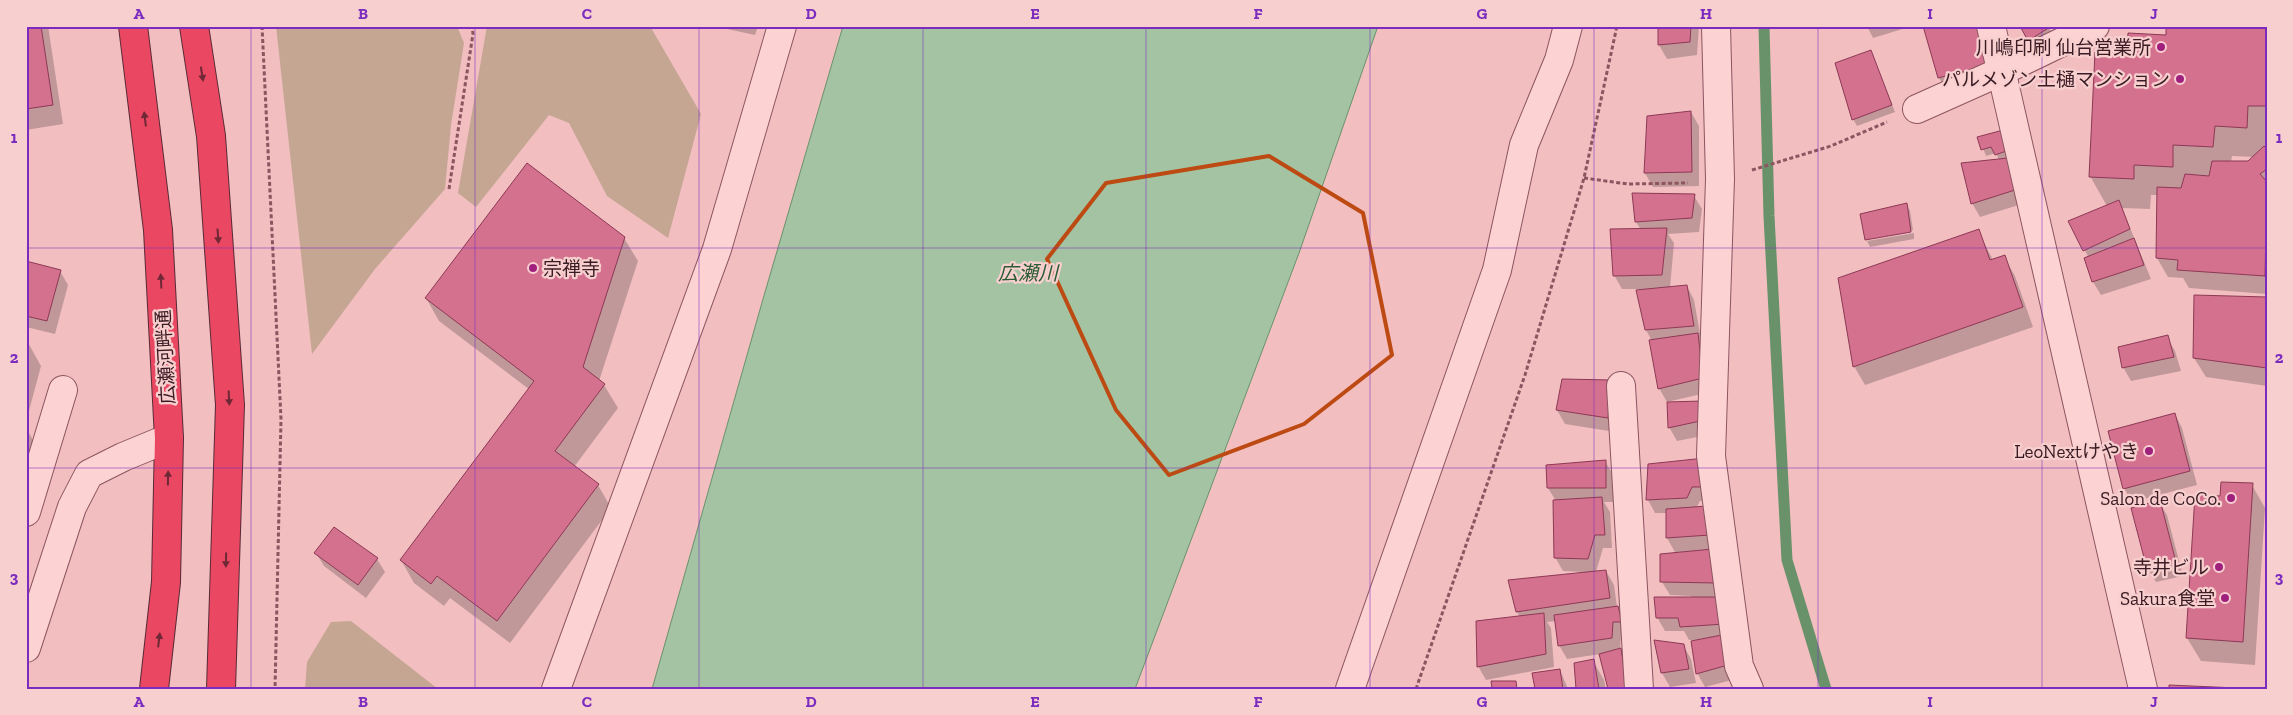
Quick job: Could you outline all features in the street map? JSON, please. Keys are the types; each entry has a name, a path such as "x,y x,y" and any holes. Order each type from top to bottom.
{"highway":[{"name":"広瀬河畔通","path":"133,26 158,230 169,438 166,582 154,689"},
{"path":"194,26 211,136 230,405 221,689"}],"street":[{"path":"556,689 717,249 782,26"},
{"path":"1350,689 1497,270 1524,145 1559,60 1568,26"},
{"path":"1716,26 1720,179 1711,456 1739,666 1749,689"},
{"path":"1991,26 2143,689"},
{"path":"1917,109 2096,26"},
{"path":"1621,386 1639,689"},
{"path":"26,512 63,390"},
{"path":"26,648 72,507 89,474 123,457 169,438"}],"path":[{"path":"262,26 281,419 275,689"},
{"path":"449,189 473,34 472,26"},
{"path":"1416,689 1525,375 1584,178 1617,26"},
{"path":"1748,171 1831,146 1917,109"},
{"path":"1584,178 1628,184 1698,183 1720,179"}],"highlighted area":[{"path":"1269,156 1363,213 1392,355 1304,424 1169,475 1116,410 1047,259 1106,183"}],"shaded area":[{"path":"276,26 457,26 464,43 451,125 445,189 375,269 312,354"},
{"path":"487,26 650,26 701,114 668,238 607,196 569,123 549,115 476,207 458,193"},
{"path":"351,621 438,689 305,689 307,662 331,622"}],"water":[{"name":"広瀬川","path":"843,26 1378,26 1299,253 1135,689 652,689"}],"building":[{"path":"26,26 41,26 53,105 26,109"},
{"path":"1658,26 1691,26 1690,42 1658,45"},
{"path":"1923,26 1979,26 1989,65 1938,78"},
{"path":"2020,26 2049,26 2050,27 2028,41"},
{"name":"パルメゾン土樋マンション","path":"2166,26 2267,26 2267,106 2248,106 2247,128 2215,126 2213,147 2173,145 2173,167 2134,165 2134,179 2089,177 2095,52 2127,53 2128,33 2166,35"},
{"path":"1871,50 1892,105 1852,120 1835,63"},
{"path":"1691,111 1692,172 1644,173 1647,116"},
{"path":"2007,129 2012,149 1995,155 1991,147 1981,150 1977,137"},
{"path":"2264,146 2267,149 2267,169 2260,174 2267,182 2265,276 2177,270 2178,260 2156,258 2157,187 2181,188 2185,174 2209,176 2212,161 2248,161"},
{"path":"2008,158 2015,190 1971,204 1961,163"},
{"path":"527,163 625,237 583,367 605,384 555,451 599,484 497,621 437,576 431,584 400,560 534,381 425,298"},
{"path":"1632,193 1695,194 1692,218 1635,222"},
{"path":"2119,200 2130,229 2083,251 2068,221"},
{"path":"1907,203 1911,232 1865,240 1860,214"},
{"path":"1667,228 1662,275 1613,276 1610,229"},
{"path":"1979,229 1990,260 2005,255 2023,307 1853,367 1838,278"},
{"path":"2134,238 2144,265 2092,282 2084,258"},
{"path":"26,261 61,270 47,321 26,316"},
{"path":"1687,285 1694,326 1645,330 1636,290"},
{"path":"2194,295 2267,297 2267,368 2193,358"},
{"path":"1698,333 1703,378 1658,389 1649,340"},
{"path":"2168,335 2174,357 2122,368 2118,347"},
{"path":"1562,379 1612,380 1608,418 1556,410"},
{"path":"1703,401 1705,420 1668,428 1667,402"},
{"name":"LeoNextけやき","path":"2175,413 2190,471 2123,489 2108,431"},
{"path":"1705,458 1709,487 1692,487 1687,498 1646,500 1648,464"},
{"path":"1606,460 1606,488 1547,488 1546,465"},
{"name":"寺井ビル","path":"2221,482 2253,483 2243,642 2186,638 2195,495 2220,496"},
{"path":"1602,497 1605,535 1595,535 1588,559 1554,558 1553,500"},
{"path":"2160,500 2176,562 2147,569 2131,508"},
{"path":"1707,506 1710,535 1666,538 1666,509"},
{"path":"334,527 378,558 358,585 314,553"},
{"path":"1713,549 1716,583 1660,582 1660,554"},
{"path":"1606,570 1610,598 1516,612 1508,580"},
{"path":"1654,597 1724,597 1724,624 1680,627 1678,618 1656,618"},
{"path":"1618,606 1622,622 1613,622 1612,638 1558,646 1554,615"},
{"path":"1544,613 1546,654 1477,667 1476,621"},
{"path":"1727,634 1728,665 1696,674 1691,641"},
{"path":"1654,640 1684,644 1689,669 1661,673"},
{"path":"1621,648 1627,689 1608,689 1599,654"},
{"path":"1594,659 1599,689 1576,689 1574,663"},
{"path":"1560,669 1563,689 1535,689 1532,673"},
{"path":"1491,681 1516,681 1517,689 1492,689"},
{"path":"2169,685 2237,688 2237,689 2169,689"}],"waterway":[{"path":"1764,26 1769,216 1787,560 1826,689"}],"place":[{"name":"川嶋印刷 仙台営業所","path":"2161,47"},
{"name":"パルメゾン土樋マンション","path":"2180,79"},
{"name":"宗禅寺","path":"533,268"},
{"name":"LeoNextけやき","path":"2149,451"},
{"name":"Salon de CoCo.","path":"2231,498"},
{"name":"寺井ビル","path":"2219,567"},
{"name":"Sakura食堂","path":"2225,598"}]}
